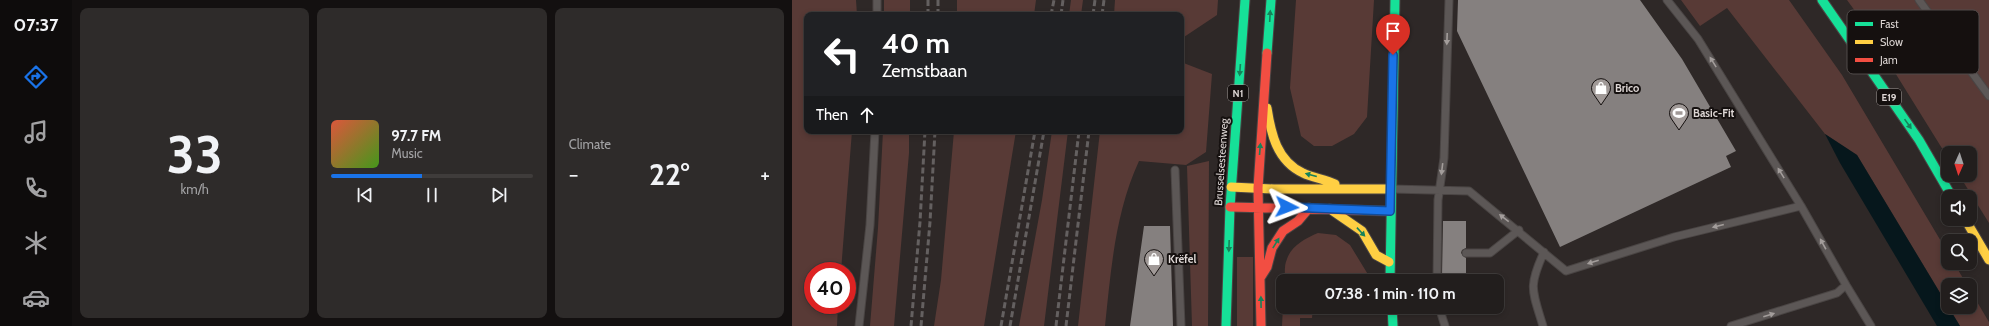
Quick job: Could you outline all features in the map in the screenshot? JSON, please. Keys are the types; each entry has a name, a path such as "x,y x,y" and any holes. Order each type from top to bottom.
{"main road":[{"name":"Brusselsesteenweg","path":"1226,326 1231,187 1245,0"},
{"path":"1261,326 1258,188 1271,0"},
{"path":"1390,274 1390,189 1395,0"},
{"name":"E19","path":"1822,0 1847,36"},
{"name":"E19","path":"1873,74 1919,140 1948,190"},
{"path":"1265,94 1274,140 1284,160 1303,173 1325,179 1347,189"},
{"path":"1231,187 1390,189"},
{"path":"1230,207 1390,211"},
{"path":"1260,278 1266,267 1272,248 1283,232 1298,221 1309,208"},
{"path":"1330,209 1362,231 1376,255 1389,262"},
{"path":"1969,226 1989,260"},
{"path":"1392,314 1393,326"}],"lane":[{"path":"877,0 877,12"},
{"path":"1437,274 1439,190 1444,158 1449,0"},
{"path":"1667,0 1698,39 1801,206 1871,326"},
{"path":"1919,0 1926,10"},
{"path":"1973,74 1989,96"},
{"path":"859,326 870,225 875,134"},
{"path":"1175,170 1181,326"},
{"path":"1390,189 1469,191 1519,230 1566,271 1674,237 1801,206"},
{"path":"1466,252 1490,253 1519,230"},
{"path":"1543,326 1532,290 1534,273 1544,252"},
{"path":"1731,326 1837,293 1846,285"},
{"path":"1441,314 1445,326"}],"shaded area":[{"path":"792,0 856,0 857,12 804,12 804,134 852,134 842,262 804,262 804,314 838,314 837,326 792,326"},
{"path":"884,0 910,0 910,12 884,12"},
{"path":"957,0 1036,0 1034,12 957,12"},
{"path":"1071,0 1083,0 1081,12 1069,12"},
{"path":"1115,0 1218,0 1217,15 1184,37 1184,12 1114,12"},
{"path":"1296,0 1374,0 1367,117 1354,134 1332,146 1314,146 1301,136 1290,88"},
{"path":"1681,0 1789,0 1842,75 1941,241 1941,270 1958,270 1963,278 1941,278 1941,294 1857,155 1825,134 1727,8 1700,26"},
{"path":"1847,0 1989,0 1989,223 1977,204 1977,190 1968,190 1963,182 1977,182 1977,146 1941,147 1896,74 1979,74 1979,10 1854,10"},
{"path":"1184,63 1212,74 1206,152 1186,165 1139,161 1124,201 1119,221 1112,263 1105,326 1078,326 1100,134 1184,134"},
{"path":"883,134 909,134 909,153 894,326 870,326 878,228"},
{"path":"954,134 1016,134 984,326 934,326 941,280"},
{"path":"1052,134 1068,134 1044,326 1019,326 1042,200"},
{"path":"1825,134 1857,155 1941,294 1941,314 1953,314 1960,326 1937,326 1840,163"},
{"path":"1209,161 1208,326 1192,326 1187,166"},
{"path":"1318,233 1336,235 1350,245 1368,274 1285,274 1285,264 1289,254 1295,246"},
{"path":"1237,257 1253,257 1253,326 1237,326"},
{"path":"1977,302 1989,322 1989,326 1960,326 1952,314 1977,314"},
{"path":"1283,314 1312,314 1312,318 1300,318 1300,326 1282,326"}],"building":[{"name":"Brico","path":"1458,0 1640,0 1682,59 1736,151 1726,156 1731,167 1560,247 1457,31"},
{"path":"1443,221 1466,221 1466,248 1462,250 1461,253 1466,258 1466,274 1442,274"},
{"name":"Krëfel","path":"1144,226 1170,226 1173,326 1130,326"}],"railway":[{"path":"928,0 928,12"},
{"path":"938,0 938,12"},
{"path":"1052,12 1054,0"},
{"path":"1061,12 1063,0"},
{"path":"1093,12 1095,0"},
{"path":"1102,12 1104,0"},
{"path":"911,326 920,222 925,134"},
{"path":"921,326 930,222 935,134"},
{"path":"1001,326 1034,134"},
{"path":"1010,326 1043,134"},
{"path":"1056,326 1079,134"},
{"path":"1066,326 1089,134"}],"traffic: fast":[{"path":"1226,326 1230,207 1245,0"},
{"path":"1267,53 1271,0"},
{"path":"1390,274 1395,0"},
{"path":"1822,0 1847,36"},
{"path":"1873,74 1919,140 1948,190"},
{"path":"1392,314 1393,326"}],"traffic: slow":[{"path":"1267,108 1273,137 1281,154 1287,161 1294,168 1303,173 1335,184"},
{"path":"1231,187 1274,189 1390,189"},
{"path":"1330,209 1362,231 1376,255 1389,262"},
{"path":"1969,226 1989,260"}],"traffic: jam":[{"path":"1261,326 1258,188 1267,53"},
{"path":"1230,207 1390,211"},
{"path":"1260,278 1267,267 1272,248 1283,231 1298,221 1309,208"}],"place":[{"name":"Brico","path":"1601,105"},
{"name":"Basic-Fit","path":"1679,130"},
{"name":"Krëfel","path":"1154,276"}],"route":[{"path":"1287,207 1371,209 1390,211 1393,55"}]}
